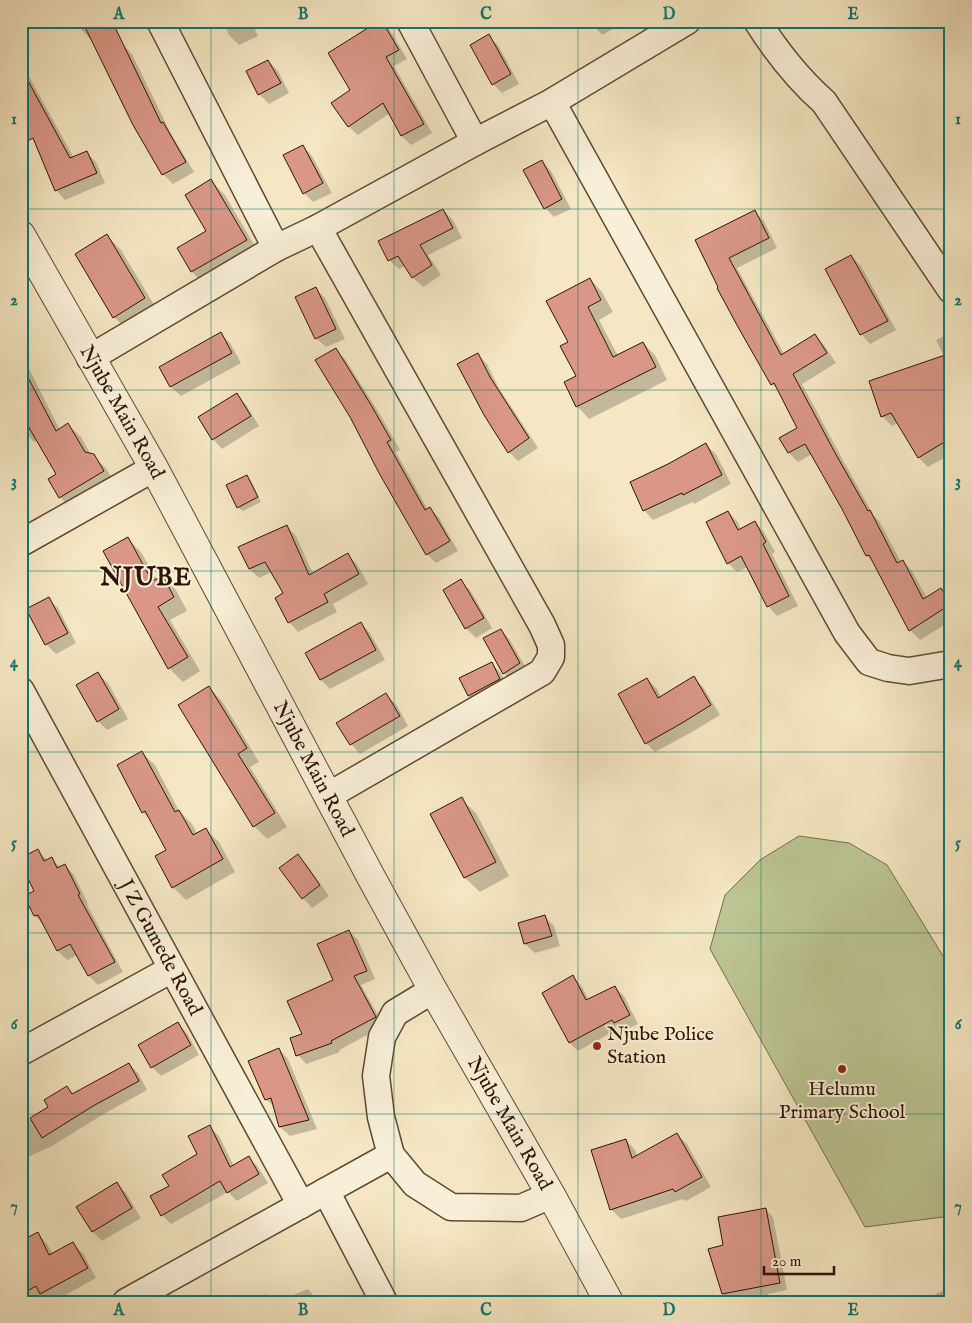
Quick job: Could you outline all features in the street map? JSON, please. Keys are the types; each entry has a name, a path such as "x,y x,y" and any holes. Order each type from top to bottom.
{"street":[{"path":"160,21 276,248"},
{"path":"410,21 475,142"},
{"path":"757,21 787,64 824,102 951,290"},
{"path":"90,358 276,248 318,228 552,102 673,25"},
{"path":"552,102 847,633 858,649 869,662 888,668 910,671 951,664"},
{"path":"318,228 542,625 551,645 551,657 542,672 328,796"},
{"name":"Njube Main Road","path":"21,235 154,468 433,990 551,1195 609,1302"},
{"path":"21,543 154,468"},
{"name":"J Z Gumede Road","path":"21,691 301,1205"},
{"path":"21,1052 172,969"},
{"path":"433,990 395,1014 382,1037 376,1076 381,1117 391,1155 415,1184 451,1207 521,1208 551,1195"},
{"path":"126,1302 391,1155"},
{"path":"326,1191 384,1302"}],"green space":[{"path":"799,836 849,843 887,865 951,969 951,1216 865,1227 710,949 725,895 760,860"}],"building":[{"path":"82,21 112,21 161,123 163,122 186,162 162,175 133,125"},
{"path":"379,21 382,21 399,50 386,57 424,124 401,136 383,103 348,127 331,103 350,90 328,53"},
{"path":"489,34 511,74 492,85 470,45"},
{"path":"268,60 281,83 258,95 246,71"},
{"path":"21,68 70,158 87,151 97,173 55,191 33,138 21,145"},
{"path":"303,145 323,183 303,194 283,155"},
{"path":"542,160 562,199 544,209 523,170"},
{"path":"211,179 247,240 191,272 177,248 206,231 185,195"},
{"path":"443,209 453,228 420,245 432,265 412,278 398,256 388,261 378,241"},
{"path":"755,210 769,238 729,258 781,355 815,334 827,353 793,374 834,451 868,511 870,510 897,563 903,560 923,599 941,588 951,604 909,631 869,555 866,556 805,444 788,453 779,438 797,428 774,383 771,385 738,327 717,288 695,240"},
{"path":"107,234 145,298 113,318 75,254"},
{"path":"851,255 888,321 860,335 825,269"},
{"path":"590,278 601,300 588,307 613,357 643,342 656,367 576,407 564,382 576,376 560,346 568,342 546,301"},
{"path":"316,287 336,329 315,339 295,297"},
{"path":"221,332 232,353 170,387 159,367"},
{"path":"336,348 391,440 387,442 425,510 430,507 450,541 426,555 379,473 350,417 315,360"},
{"path":"478,353 490,377 529,438 508,453 484,415 457,364"},
{"path":"951,353 951,438 918,458 891,413 881,417 869,381"},
{"path":"21,364 56,431 68,423 85,452 94,454 104,471 59,498 48,479 56,474 28,426 21,430"},
{"path":"237,393 251,416 212,440 198,417"},
{"path":"706,443 722,475 683,495 682,493 643,511 630,482"},
{"path":"247,475 258,497 237,508 226,485"},
{"path":"728,511 738,530 755,521 766,542 763,544 789,596 767,607 741,556 727,564 706,522"},
{"path":"287,525 309,575 348,553 359,574 324,594 328,602 288,623 275,598 283,593 265,562 249,569 238,547"},
{"path":"128,537 152,581 163,576 174,597 158,607 188,657 168,669 103,551"},
{"path":"461,579 484,618 465,629 443,590"},
{"path":"49,597 68,633 45,645 26,609"},
{"path":"361,622 376,650 320,680 305,653"},
{"path":"501,629 520,663 503,674 483,638"},
{"path":"492,662 500,679 468,696 459,678"},
{"path":"98,672 119,709 97,722 76,685"},
{"path":"694,676 711,705 645,744 618,694 647,678 658,698"},
{"path":"209,686 247,748 238,754 275,813 253,827 178,705"},
{"path":"386,693 400,716 350,745 336,723"},
{"path":"142,751 175,812 179,810 193,835 206,828 223,859 172,888 155,856 166,850 145,811 142,813 117,765"},
{"path":"462,797 496,862 464,878 430,814"},
{"path":"38,849 44,861 52,857 57,868 65,864 80,894 78,895 115,962 88,976 70,944 57,951 38,915 34,916 24,896 34,891 21,864 21,858"},
{"path":"298,854 320,885 302,899 279,868"},
{"path":"545,915 552,936 524,944 518,923"},
{"path":"349,930 367,971 354,976 376,1017 331,1041 332,1043 296,1056 290,1038 302,1034 287,1001 333,980 317,944"},
{"path":"573,975 586,1000 615,986 630,1015 614,1023 612,1020 569,1043 542,993"},
{"path":"178,1022 191,1045 151,1068 138,1045"},
{"path":"279,1048 309,1120 279,1127 271,1098 265,1100 248,1061"},
{"path":"129,1063 139,1081 93,1106 42,1138 30,1118 48,1107 44,1100 67,1086 72,1094"},
{"path":"210,1125 230,1167 249,1156 259,1174 227,1193 220,1181 161,1216 150,1196 169,1186 162,1175 197,1154 188,1136"},
{"path":"677,1133 702,1177 675,1192 673,1189 610,1210 591,1150 626,1139 632,1158"},
{"path":"117,1182 132,1208 92,1232 76,1207"},
{"path":"766,1208 780,1283 722,1294 708,1249 723,1245 718,1217"},
{"path":"38,1232 49,1255 73,1242 88,1268 40,1294 36,1286 21,1295 21,1241"}],"place":[{"name":"Njube Police Station","path":"597,1046"},
{"name":"Helumu Primary School","path":"842,1069"}],"district":[{"name":"NJUBE","path":"146,578"}]}
